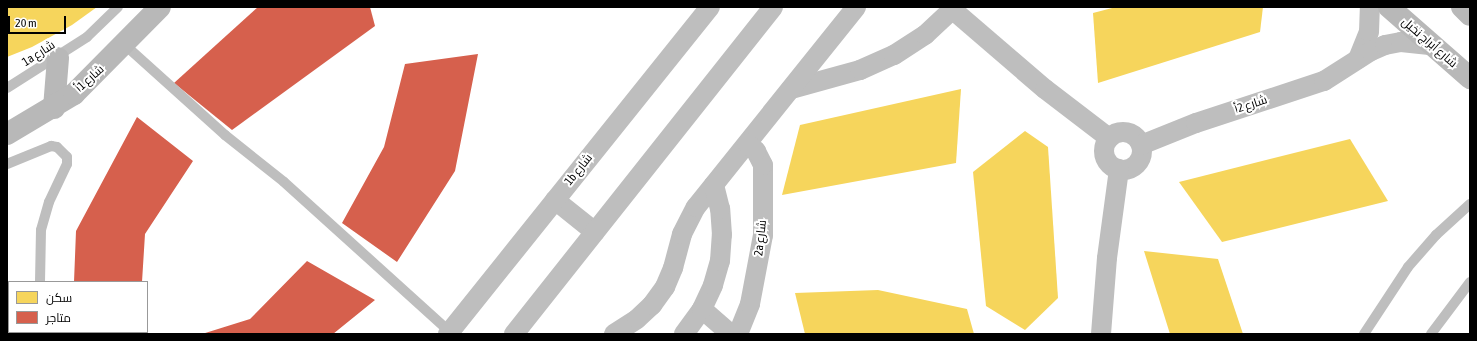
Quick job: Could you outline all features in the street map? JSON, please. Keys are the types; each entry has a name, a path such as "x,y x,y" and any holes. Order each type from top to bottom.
{"street":[{"name":"شارع 1أ","path":"7,134 54,108 92,78 160,7"},
{"name":"1b شارع","path":"449,333 710,7"},
{"path":"514,334 773,7"},
{"path":"614,334 637,319 665,287 688,220 714,185 856,7"},
{"path":"1358,59 1368,32 1370,7"},
{"name":"شارع أبراج نخيل","path":"1389,7 1470,78"},
{"path":"1462,7 1470,15"},
{"path":"791,89 860,70 894,55 925,35 954,9 1056,97 1109,138"},
{"name":"شارع 2أ","path":"1141,145 1196,122 1324,81 1371,51 1393,43 1416,42 1432,45"},
{"path":"54,108 58,58"},
{"path":"1127,132 1133,134 1141,145 1139,161 1130,168 1119,170 1106,160 1104,148 1109,138 1114,134 1127,132"},
{"name":"2a شارع","path":"738,334 750,304 763,235 764,170 761,158 748,144"},
{"path":"1101,334 1108,251 1119,170"},
{"path":"684,334 702,309 713,285 720,261 720,209 714,185"},
{"path":"555,200 595,232"},
{"path":"702,309 731,334"}],"lane":[{"name":"1a شارع","path":"7,88 58,58 99,28 118,7"},
{"path":"125,45 225,135 284,182 449,333"},
{"path":"7,164 51,146 57,147 67,157 65,170 49,202 42,230 40,281"},
{"path":"1364,334 1408,267 1436,235 1470,204"},
{"path":"1431,334 1470,282"}],"building: سكن":[{"path":"7,7 97,7 72,25 32,47 7,57"},
{"path":"1116,7 1263,7 1260,32 1098,83 1093,13"},
{"path":"961,89 956,163 782,195 800,125"},
{"path":"1025,131 1048,147 1058,298 1025,330 986,306 973,172"},
{"path":"1350,139 1388,201 1222,242 1179,182"},
{"path":"1144,251 1218,259 1243,334 1170,334"},
{"path":"878,290 967,309 974,334 805,334 795,293"}],"building: متاجر":[{"path":"258,7 370,7 375,26 232,130 174,83"},
{"path":"478,54 455,171 397,262 342,223 384,147 405,64"},
{"path":"137,117 193,161 145,234 142,281 74,281 76,231"},
{"path":"307,261 375,300 333,334 202,334 250,319"}]}
